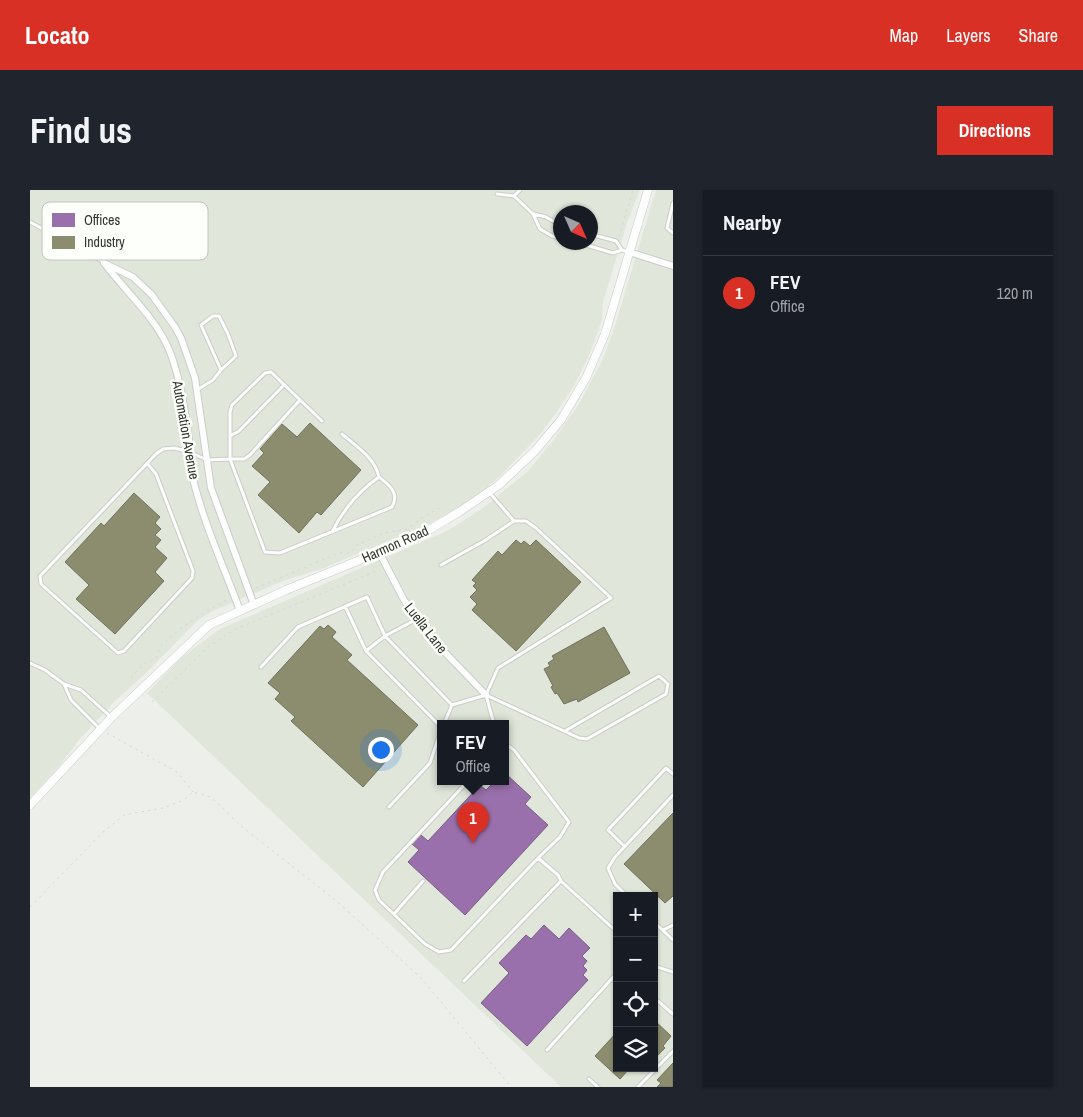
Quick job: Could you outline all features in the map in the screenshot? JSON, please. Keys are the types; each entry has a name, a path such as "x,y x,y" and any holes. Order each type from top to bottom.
{"street":[{"name":"Harmon Road","path":"30,805 100,729 209,625 286,590 419,536 499,485 535,451 561,420 586,378 605,334 626,251 648,190"},
{"path":"626,251 673,266"},
{"name":"Automation Avenue","path":"104,263 133,276 152,296 175,327 190,362 197,390 210,488 254,605"},
{"name":"Automation Avenue","path":"104,263 143,310 170,351 185,409 192,473 198,497 240,611"},
{"name":"Luella Lane","path":"380,552 404,600 434,641 486,695"}],"lane":[{"path":"514,196 520,190"},
{"path":"497,194 514,196 533,214 540,229 553,236"},
{"path":"673,203 667,228 673,233"},
{"path":"533,214 553,222"},
{"path":"30,222 42,229"},
{"path":"598,236 616,242 626,251"},
{"path":"598,249 613,253 626,251"},
{"path":"99,260 104,263"},
{"path":"197,390 213,380 220,370 236,356 228,334 218,316 213,316 202,325 220,370"},
{"path":"322,421 271,372 264,372 232,405 230,412 230,459 266,552 280,553 392,507 395,502 395,493 379,477 377,468 372,461 342,434"},
{"path":"230,436 239,431 284,385"},
{"path":"147,462 156,474 193,571 192,578 124,651 118,653 41,584 40,576 147,462 163,449 174,448 190,452 207,460 244,459 250,455 300,400"},
{"path":"332,532 340,516 366,486 379,477"},
{"path":"489,492 514,521"},
{"path":"441,565 484,541 514,521 526,521 536,528 610,598 498,668 486,695 493,720"},
{"path":"261,667 298,627 367,597 385,636 452,705"},
{"path":"345,606 366,651 437,723"},
{"path":"366,651 385,636 418,619"},
{"path":"30,663 45,670 64,684 81,690 112,717"},
{"path":"452,705 486,695 579,738 587,738 666,694 668,684 659,676 565,731"},
{"path":"64,684 71,700 100,729"},
{"path":"446,720 452,705"},
{"path":"389,807 430,763 437,743"},
{"path":"464,785 383,872 375,890 379,900 425,944 439,952 451,950 560,837 569,822 514,750 509,746"},
{"path":"624,846 608,830 666,768 673,774"},
{"path":"623,892 615,884 608,868 624,846 673,795"},
{"path":"538,858 613,928"},
{"path":"394,914 423,881"},
{"path":"464,981 561,881"},
{"path":"663,930 673,925"},
{"path":"658,926 673,940"},
{"path":"658,967 673,972"},
{"path":"546,1050 613,977"},
{"path":"658,1001 673,1014"},
{"path":"638,1087 673,1051"},
{"path":"589,1079 598,1087"}],"path":[{"path":"618,244 633,190"},
{"path":"249,591 339,553 350,553 357,545 384,533 407,529 423,516 442,507"},
{"path":"152,702 208,647 236,630 387,566"},
{"path":"131,678 145,663 156,660 159,656 160,648 184,626 210,609 235,597"},
{"path":"100,729 177,772 193,792 211,798 241,826 339,903 423,980 511,1087"},
{"path":"30,907 102,834 124,815 163,808 184,800 193,792"}],"shaded area":[{"path":"30,190 640,190 627,223 603,302 602,320 588,358 575,384 541,433 502,474 475,498 422,527 321,569 283,581 213,611 198,620 149,670 114,702 79,740 59,766 30,798"},
{"path":"656,190 673,190 673,1087 561,1087 147,693 182,657 220,629 449,530 483,508 528,471 552,442 579,404 603,359 614,329"}],"building: Offices":[{"path":"509,777 531,797 525,804 548,825 465,915 408,862 419,850 412,844 421,835 428,841 480,785 486,790 491,785 509,785"},
{"path":"544,925 559,939 569,928 590,948 582,956 587,961 583,966 587,970 583,975 588,980 527,1046 481,1003 509,973 499,963 526,935 531,939"}],"building: Industry":[{"path":"310,423 361,470 321,515 317,512 299,533 258,495 270,482 252,466 264,453 260,449 282,424 297,437"},
{"path":"134,493 160,517 155,523 161,529 155,535 161,540 155,547 167,558 155,572 164,581 115,634 76,599 89,585 65,562 101,523 104,526"},
{"path":"516,540 521,544 524,541 530,546 536,540 581,582 516,651 472,610 477,604 470,597 477,590 473,586 476,583 472,580 498,551 502,555"},
{"path":"328,625 336,632 332,637 352,655 347,660 418,725 363,787 291,721 295,717 275,699 280,693 268,683 320,626 324,629"},
{"path":"604,627 630,673 578,702 577,699 564,704 551,687 553,686 544,669 550,666 548,663 554,659 552,656"},
{"path":"673,813 673,896 665,903 658,896 658,892 653,892 624,864"},
{"path":"658,1024 671,1036 663,1046 665,1048 658,1055"},
{"path":"613,1036 613,1072 626,1072 620,1079 595,1056"},
{"path":"673,1063 673,1087 657,1087 661,1083 657,1080"}],"place":[{"name":"FEV","path":"473,843"}]}
